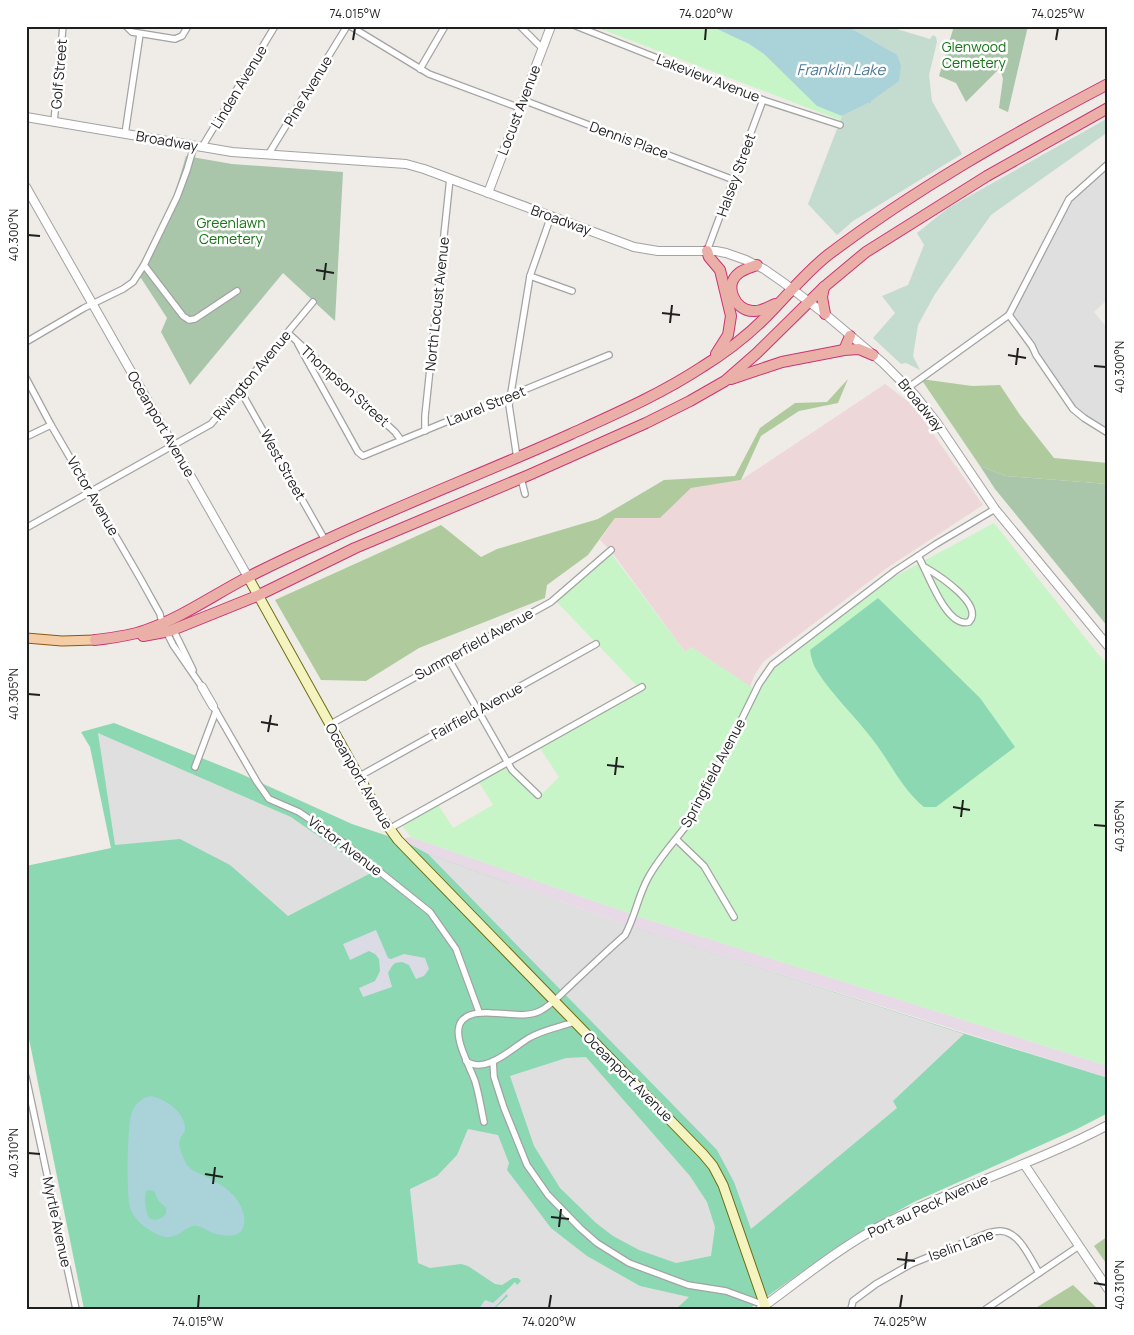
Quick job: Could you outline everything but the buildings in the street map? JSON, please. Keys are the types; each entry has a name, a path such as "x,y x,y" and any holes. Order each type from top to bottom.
{"highway":[{"path":"166,624 248,577 325,540 517,458 633,405 690,374 736,344 832,253 917,194 1023,131 1108,84"},
{"path":"725,381 757,353 824,286 866,252 919,217 1108,108"},
{"path":"707,251 709,257 720,270 731,322 726,340 710,362"},
{"path":"757,265 739,273 734,279 732,294 737,304 745,310 756,312 781,301"},
{"path":"824,286 822,297 825,314"},
{"path":"844,350 850,336"},
{"path":"94,640 146,630 257,596 355,548 522,478 646,423 725,381 782,362 844,350 859,350 873,355"}],"main road":[{"name":"Oceanport Avenue","path":"248,577 358,777 390,829 434,879 690,1140 713,1166 723,1185 765,1308"},
{"path":"26,638 62,641 94,640"}],"street":[{"name":"Golf Street","path":"54,122 63,26"},
{"path":"126,26 132,32 140,34 178,38 184,34 188,26"},
{"name":"Linden Avenue","path":"26,342 129,286 137,277 198,147 275,26"},
{"name":"Dennis Place","path":"348,26 357,28 420,69 734,180"},
{"name":"Pine Avenue","path":"268,155 348,26"},
{"path":"420,69 445,26"},
{"path":"520,26 542,48"},
{"name":"Locust Avenue","path":"488,193 551,26"},
{"name":"Lakeview Avenue","path":"576,26 763,100 840,125"},
{"path":"125,134 140,34"},
{"name":"Halsey Street","path":"707,251 763,100"},
{"name":"Broadway","path":"26,117 232,152 400,163 420,167 642,249 726,253 757,265 825,314 909,387 937,423 995,509 1108,646"},
{"path":"909,387 1009,315 1069,199 1108,164"},
{"name":"North Locust Avenue","path":"425,431 450,178"},
{"name":"Oceanport Avenue","path":"26,187 248,577"},
{"path":"517,458 509,405 530,276 551,216"},
{"path":"144,265 183,316 189,320 195,319 237,291"},
{"path":"530,276 572,291"},
{"name":"Rivington Avenue","path":"26,528 211,424 313,302"},
{"path":"1009,315 1074,409 1084,418 1108,433"},
{"name":"Thompson Street","path":"288,333 395,432 401,440"},
{"name":"Laurel Street","path":"298,344 361,455 425,431 609,355"},
{"name":"Victor Avenue","path":"26,378 51,425 166,624 173,645 202,687 257,782 269,799 300,812 358,853 430,912 456,949 479,1012"},
{"name":"West Street","path":"240,390 325,540"},
{"path":"26,437 51,425"},
{"path":"522,478 525,494"},
{"name":"Springfield Avenue","path":"479,1012 532,1014 540,1011 554,1001 624,935 631,923 648,878 659,860 677,840 696,812 766,673 779,659 879,582 995,509"},
{"name":"Summerfield Avenue","path":"329,724 551,602 611,550"},
{"path":"918,556 926,568 932,586 952,617 964,623 971,620 973,614 966,600 944,578 926,568"},
{"name":"Fairfield Avenue","path":"358,777 596,644"},
{"path":"448,658 512,770 538,795"},
{"path":"390,829 642,687"},
{"path":"195,767 215,708"},
{"path":"677,840 704,866 734,917"},
{"path":"479,1012 468,1016 462,1021 458,1037 475,1081 484,1122"},
{"path":"466,1061 478,1066 493,1061 529,1038 574,1022"},
{"path":"493,1061 496,1082 518,1146 527,1165 548,1195 580,1228 610,1252 629,1263 691,1285 726,1291 765,1308"},
{"name":"Myrtle Avenue","path":"26,1077 76,1309"},
{"name":"Port au Peck Avenue","path":"765,1308 842,1249 881,1226 930,1202 1024,1164 1108,1125"},
{"path":"1024,1164 1108,1289"},
{"name":"Iselin Lane","path":"851,1309 853,1301 876,1284 911,1264 988,1233 1001,1231 1013,1235 1022,1245 1039,1273"},
{"path":"986,1309 1079,1246"}],"shaded area":[{"path":"1108,164 1108,299 1094,312 1108,329 1108,437 1072,412 1004,314 1072,192"},
{"path":"885,384 913,405 983,505 887,568 763,662 754,676 750,687 691,647 685,652 611,551 600,540 615,518 660,518 691,488 741,480"},
{"path":"98,733 291,817 371,873 288,916 230,865 180,839 115,845"},
{"path":"411,837 640,917 1108,1066 1108,1078 638,929 428,854 406,842 405,838"},
{"path":"428,854 626,925 964,1034 893,1101 897,1108 751,1229 734,1182 717,1150"},
{"path":"376,930 388,958 391,959 404,954 425,958 429,969 424,976 416,979 409,965 402,962 395,963 388,973 392,987 363,997 359,988 375,981 380,971 379,959 369,951 350,960 343,944"},
{"path":"586,1057 690,1176 707,1202 715,1227 711,1256 676,1263 639,1250 613,1236 596,1223 560,1188 534,1146 510,1076 566,1058"},
{"path":"468,1129 498,1135 509,1163 507,1170 551,1228 587,1256 640,1286 689,1297 676,1309 494,1309 508,1296 505,1292 515,1282 517,1285 521,1281 518,1278 513,1278 502,1285 495,1284 468,1266 461,1264 430,1268 418,1263 410,1189 437,1176 457,1155"},
{"path":"505,1292 507,1294 493,1309 479,1309 485,1300 493,1303"}],"green space":[{"path":"593,26 715,28 749,44 764,54 817,106 842,116 840,120"},
{"path":"847,26 887,26 930,39 933,35 936,37 937,42 929,75 932,101 962,154 853,221 837,235 808,204 842,116 871,101 896,54"},
{"name":"Glenwood Cemetery","path":"954,26 1028,26 1008,112 999,108 1003,79 1000,68 966,102 956,83 939,76"},
{"path":"1108,118 1108,132 991,215 935,294 918,325 913,356 920,370 906,363 901,364 873,338 895,313 882,296 908,285 924,245 917,233 948,208"},
{"name":"Greenlawn Cemetery","path":"186,156 232,164 343,172 335,321 283,273 190,385 161,332 167,318 137,272 174,196"},
{"path":"848,379 838,403 799,411 761,436 741,480 691,488 660,518 615,518 588,555 547,585 545,598 419,648 366,681 321,680 275,600 441,525 481,557 497,549 598,519 664,480 735,476 760,428 795,403 827,402"},
{"path":"921,379 972,386 1000,385 1020,415 1054,458 1108,463 1108,484 1006,476 980,466"},
{"path":"980,466 1006,476 1108,484 1108,627 995,489"},
{"path":"994,523 1108,664 1108,1066 640,917 411,837 400,823 437,803 453,828 493,805 477,779 505,764 539,797 559,777 538,745 640,689 554,599 610,552 685,652 691,647 756,690 774,665 870,590"},
{"path":"878,598 980,698 1015,747 936,807 924,807 909,792 873,740 823,680 812,658 810,650"},
{"path":"114,723 239,773 352,824 406,842 428,854 619,923 1108,1078 1108,1113 1077,1129 914,1202 853,1236 749,1309 84,1309 26,1024 26,866 111,848 90,747 81,732"},
{"path":"1108,1236 1108,1266 1094,1246"},
{"path":"1073,1285 1098,1309 1034,1309"}],"water":[{"name":"Franklin Lake","path":"648,26 847,26 896,54 901,66 899,81 871,101 871,103 842,116 817,106 764,54 749,44 715,28 654,28"},
{"path":"151,1096 168,1103 184,1121 185,1129 179,1146 187,1165 194,1171 222,1185 237,1199 244,1214 243,1228 238,1234 229,1236 217,1234 197,1226 192,1226 175,1236 163,1236 145,1227 133,1214 129,1203 128,1177 130,1119 137,1104","holes":["146,1191 154,1191 158,1200 166,1208 166,1214 156,1220 149,1218 145,1201"]}]}
